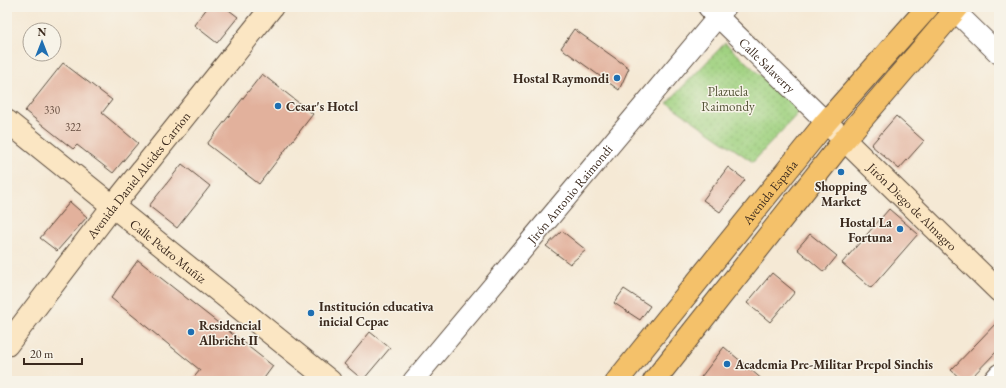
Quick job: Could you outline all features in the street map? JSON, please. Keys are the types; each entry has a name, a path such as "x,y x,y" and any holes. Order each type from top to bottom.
{"main road":[{"name":"Avenida España","path":"617,381 826,122 928,7"},
{"name":"Avenida España","path":"654,381 844,140 957,9"}],"street":[{"name":"Avenida Daniel Alcides Carrion","path":"7,345 113,206 272,7"},
{"path":"957,9 999,54"},
{"name":"Calle Salaverry","path":"718,10 826,122"},
{"name":"Jirón Antonio Raimondi","path":"413,381 718,10"},
{"name":"Calle Pedro Muñiz","path":"7,121 330,381"},
{"name":"Jirón Diego de Almagro","path":"826,122 999,291"},
{"path":"993,381 999,374"}],"green space":[{"name":"Plazuela Raimondy","path":"725,43 800,111 753,162 667,103"}],"building":[{"path":"208,7 225,7 238,17 217,43 194,25"},
{"path":"574,29 629,68 619,90 561,48"},
{"path":"63,63 112,100 102,113 138,143 113,173 77,145 73,149 25,111"},
{"path":"262,74 313,114 259,184 207,144"},
{"path":"896,116 924,141 899,169 871,145"},
{"path":"182,164 210,186 177,228 149,206"},
{"path":"728,167 745,180 720,212 703,200"},
{"path":"70,202 87,217 57,251 40,238"},
{"path":"889,209 918,234 871,288 842,263"},
{"path":"562,231 586,250 570,264 546,246"},
{"path":"810,234 837,256 824,272 797,249"},
{"name":"Residencial Albricht II","path":"138,260 273,366 262,381 191,381 200,370 111,298"},
{"path":"772,273 795,292 770,322 747,303"},
{"path":"624,289 650,306 640,320 614,303"},
{"path":"999,320 999,349 968,381 963,381 951,370"},
{"path":"370,332 390,348 363,380 344,364"},
{"name":"Academia Pre-Militar Prepol Sinchis","path":"724,347 764,381 698,381"}],"place":[{"name":"Hostal Raymondi","path":"617,78"},
{"name":"Cesar's Hotel","path":"278,106"},
{"name":"Shopping Market","path":"841,172"},
{"name":"Hostal La Fortuna","path":"900,229"},
{"name":"Institución educativa inicial Cepae","path":"311,313"},
{"name":"Residencial Albricht II","path":"191,332"},
{"name":"Academia Pre-Militar Prepol Sinchis","path":"727,364"}]}
